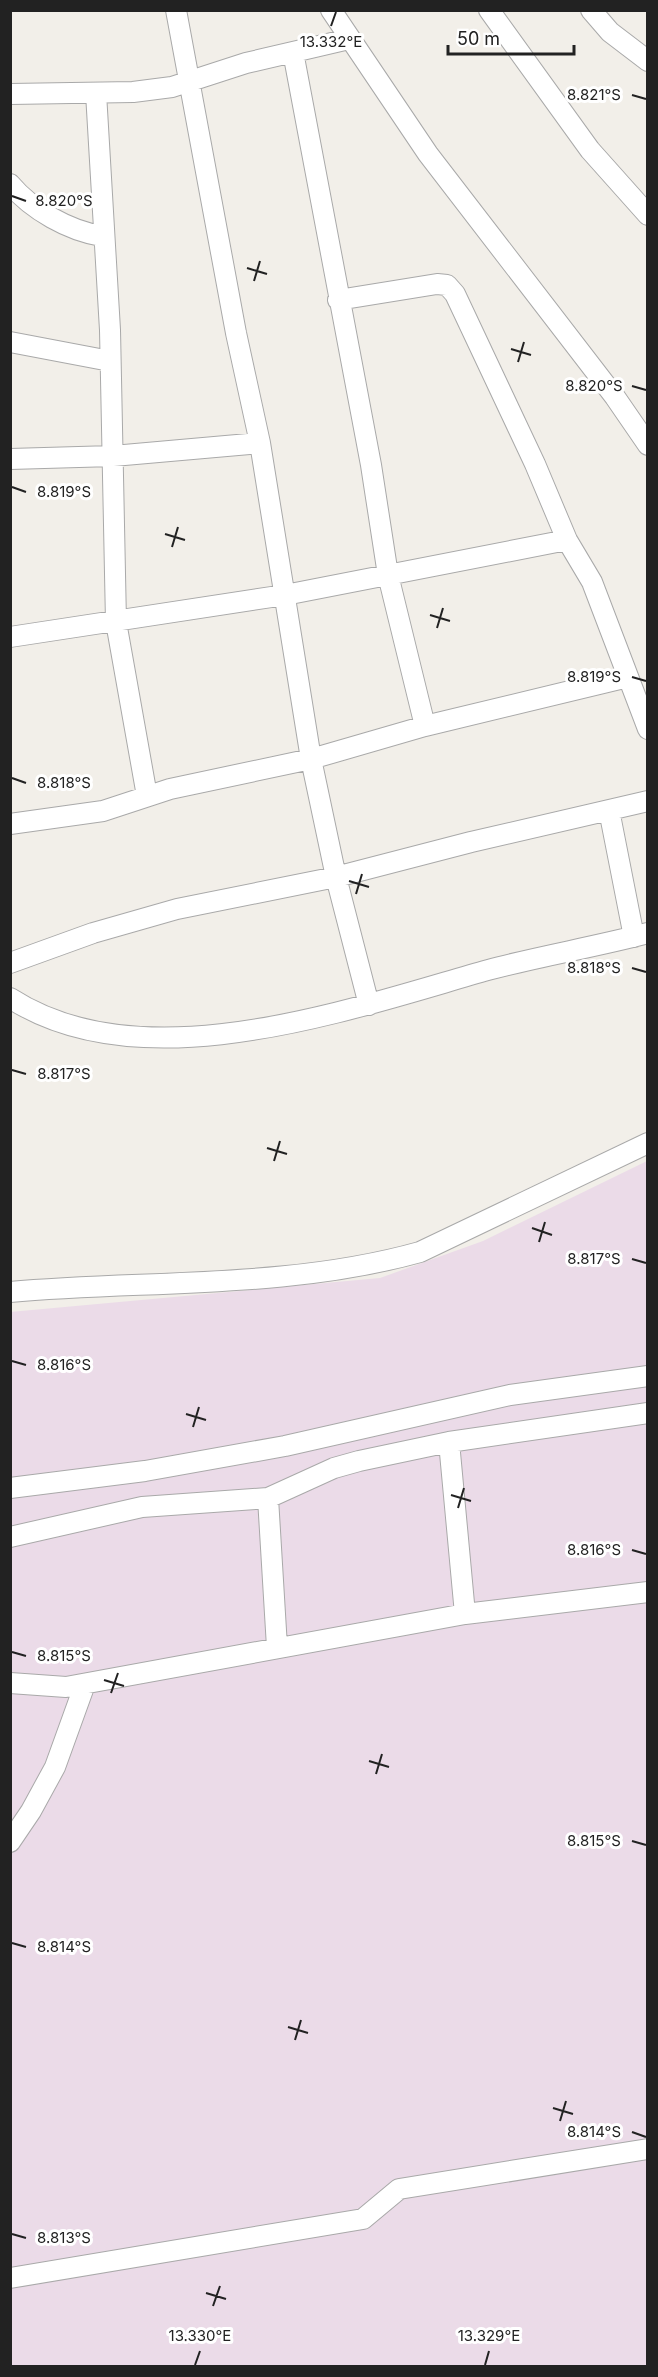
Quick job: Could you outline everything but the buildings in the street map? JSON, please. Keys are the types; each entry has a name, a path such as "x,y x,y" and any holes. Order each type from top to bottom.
{"street":[{"path":"176,10 236,333 260,443 311,759 336,877 369,1005"},
{"path":"331,10 428,154 615,396 648,445"},
{"path":"489,10 590,150 648,214"},
{"path":"591,10 610,32 648,61"},
{"path":"10,94 96,93 172,87 190,79 349,39"},
{"path":"293,52 319,180 338,300 371,465 388,575 425,726"},
{"path":"96,93 103,187 102,236 110,361 116,622 147,796"},
{"path":"10,184 40,211 89,234 102,236"},
{"path":"338,300 437,284 447,285 455,294 530,453 567,540 592,582 648,729"},
{"path":"10,342 110,361"},
{"path":"10,459 112,456 260,443"},
{"path":"10,637 285,595 567,540"},
{"path":"10,824 103,811 194,783 311,759 425,726 628,676"},
{"path":"10,963 93,933 177,909 336,877 471,842 648,801"},
{"path":"10,998 30,1011 65,1025 153,1037 220,1035 314,1019 490,970 641,935 609,810"},
{"path":"10,1292 254,1279 351,1269 395,1259 420,1252 648,1143"},
{"path":"10,1488 145,1471 285,1446 510,1395 648,1376"},
{"path":"10,1537 142,1507 268,1498 334,1468 449,1442 648,1413"},
{"path":"449,1442 465,1614"},
{"path":"268,1498 277,1647"},
{"path":"10,1683 66,1687 465,1614 648,1592"},
{"path":"10,1842 32,1811 65,1745 85,1684"},
{"path":"10,1813 32,1811"},
{"path":"10,2278 363,2219 399,2189 648,2149"}],"shaded area":[{"path":"647,1161 647,2366 11,2366 10,1312 380,1278 483,1241"}]}
